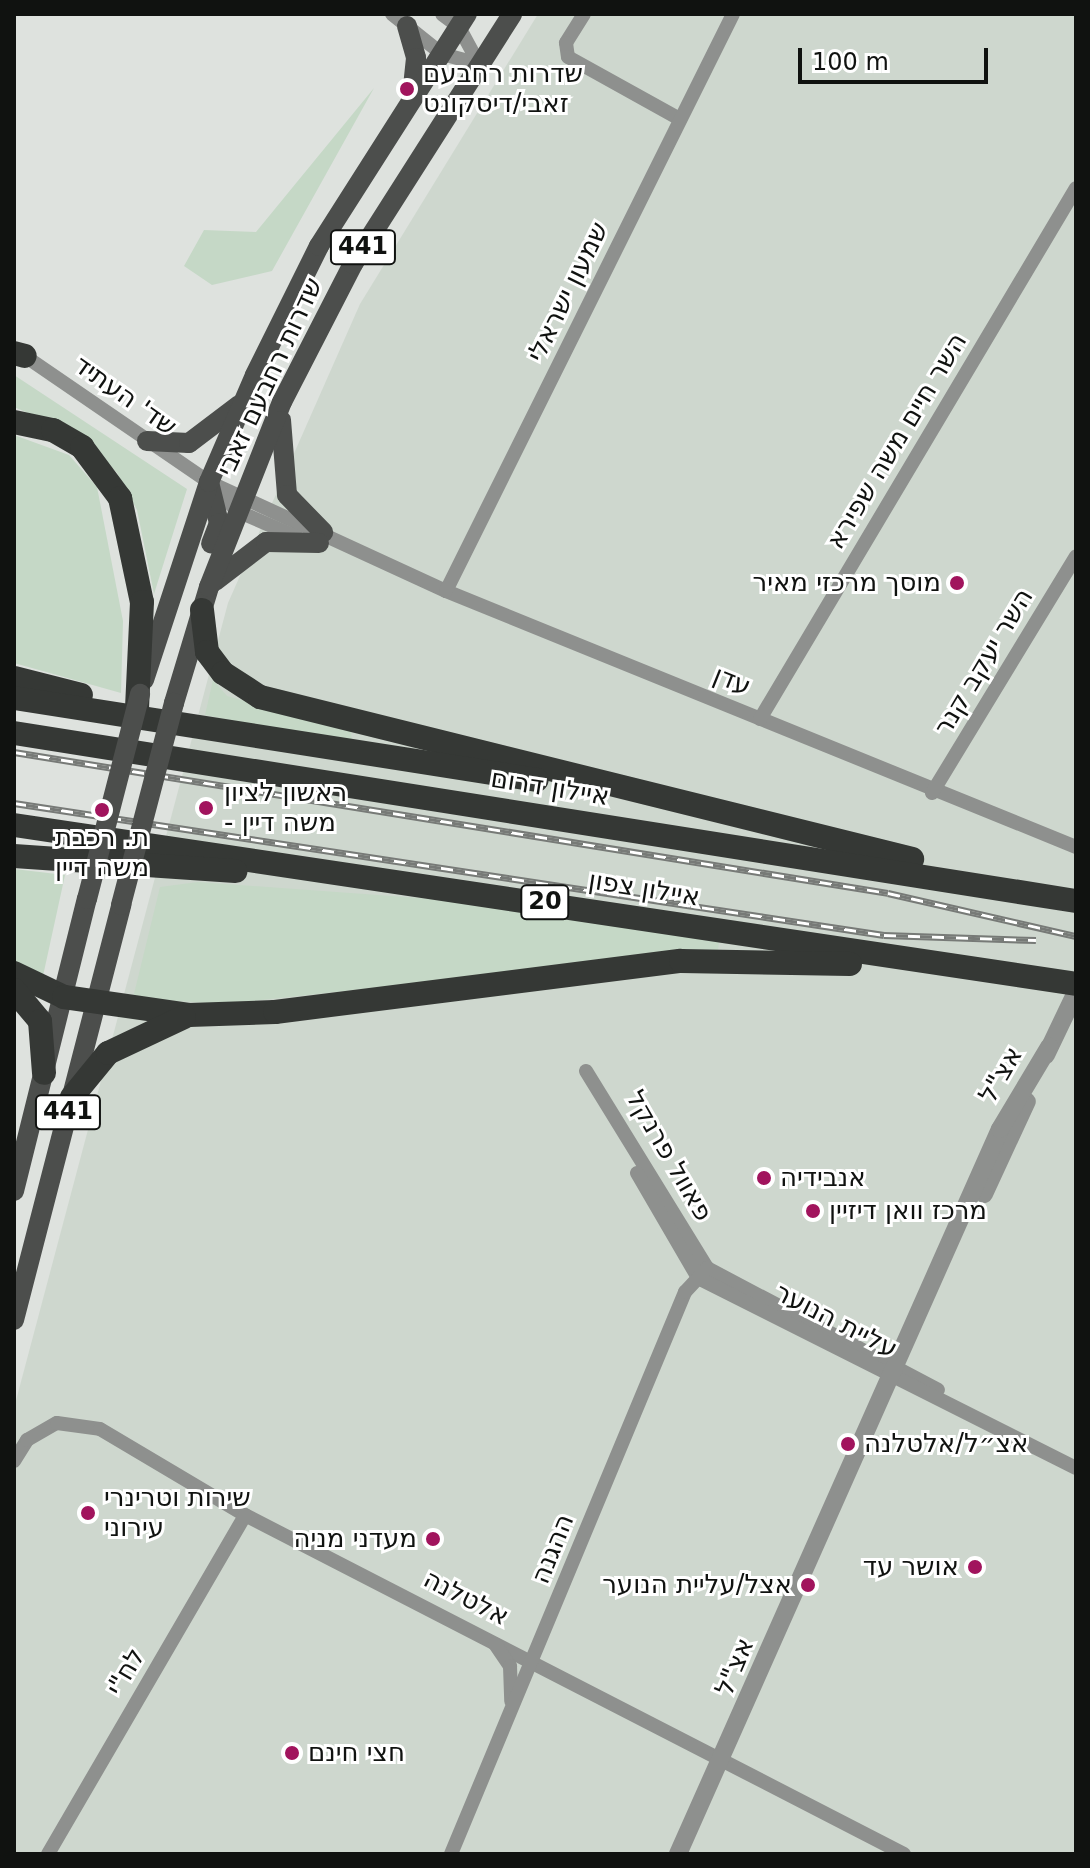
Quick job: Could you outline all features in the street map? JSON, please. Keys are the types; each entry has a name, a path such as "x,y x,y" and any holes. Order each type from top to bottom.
{"highway":[{"path":"14,422 69,438 116,490 141,586 138,698"},
{"path":"205,598 207,652 223,673 260,697 737,812 1018,889"},
{"path":"14,678 216,727"},
{"path":"14,698 216,727 737,812"},
{"name":"איילון דרום","path":"14,733 1018,889 1076,901"},
{"name":"איילון צפון","path":"14,825 427,884 1071,986"},
{"path":"14,856 427,884"},
{"path":"14,973 64,997 189,1015 275,1012 681,961 817,961 1071,986"},
{"path":"14,990 40,1021 44,1073"},
{"path":"72,1097 108,1053 189,1015"}],"main road":[{"name":"שדרות רחבעם זאבי","path":"174,703 205,598 282,402 353,264 512,14"},
{"path":"399,20 416,58 412,101"},
{"name":"שדרות רחבעם זאבי","path":"138,698 209,482 245,399 319,246 463,20"},
{"path":"147,441 189,443 245,399"},
{"path":"282,402 279,456 287,495 321,538"},
{"name":"441","path":"14,1320 174,703 179,638 219,523 209,482"},
{"path":"205,598 266,542 321,538"},
{"name":"441","path":"14,1191 138,698"}],"street":[{"path":"442,14 463,20 479,64"},
{"path":"584,14 566,43 568,57 680,119"},
{"name":"שמעון ישראלי","path":"446,591 733,14"},
{"path":"399,20 442,54 479,64"},
{"name":"השר חיים משה שפירא","path":"760,719 1076,188"},
{"name":"שד' העתיד","path":"18,353 209,482"},
{"name":"עדן","path":"209,482 240,503 446,591 932,793 1076,847"},
{"name":"השר יעקב קנר","path":"932,793 1076,556"},
{"name":"אצ\"ל","path":"678,1854 724,1759 1000,1129 1049,1047 1071,986"},
{"name":"פאוול פרנקל","path":"586,1071 702,1273"},
{"name":"עליית הנוער","path":"702,1273 1076,1468"},
{"name":"ההגנה","path":"451,1854 685,1292 702,1273"},
{"name":"אלטלנה","path":"14,1461 27,1440 57,1423 86,1424 137,1449 245,1515 533,1659 904,1854"},
{"name":"לח\"י","path":"48,1854 245,1515"},
{"path":"486,1636 510,1666 510,1714"}],"shaded area":[{"path":"538,14 1076,14 1076,1854 14,1854 14,1408 228,603 360,304"}],"green space":[{"path":"374,88 272,271 212,285 184,266 204,230 256,232"},
{"path":"14,375 187,489 154,594 137,510 117,473 82,436 14,407"},
{"path":"14,435 69,455 97,487 123,621 121,693 14,663"},
{"path":"213,680 227,696 351,731 352,743 205,715"},
{"path":"14,869 65,875 43,976 14,961"},
{"path":"198,882 433,899 719,941 718,951 224,1004 133,998 160,887"}],"railway":[{"path":"14,752 888,893 1076,936"},
{"path":"14,803 884,935 1036,940"}],"place":[{"name":"שדרות רחבעם זאבי/דיסקונט","path":"407,89"},
{"name":"מוסך מרכזי מאיר","path":"957,583"},
{"name":"ראשון לציון - משה דיין","path":"206,808"},
{"name":"ת. רכבת משה דיין","path":"102,810"},
{"name":"אנבידיה","path":"764,1178"},
{"name":"מרכז וואן דיזיין","path":"813,1211"},
{"name":"אצ״ל/אלטלנה","path":"848,1444"},
{"name":"שירות וטרינרי עירוני","path":"88,1513"},
{"name":"מעדני מניה","path":"433,1539"},
{"name":"אושר עד","path":"975,1567"},
{"name":"אצל/עליית הנוער","path":"808,1585"},
{"name":"חצי חינם","path":"292,1753"}]}
